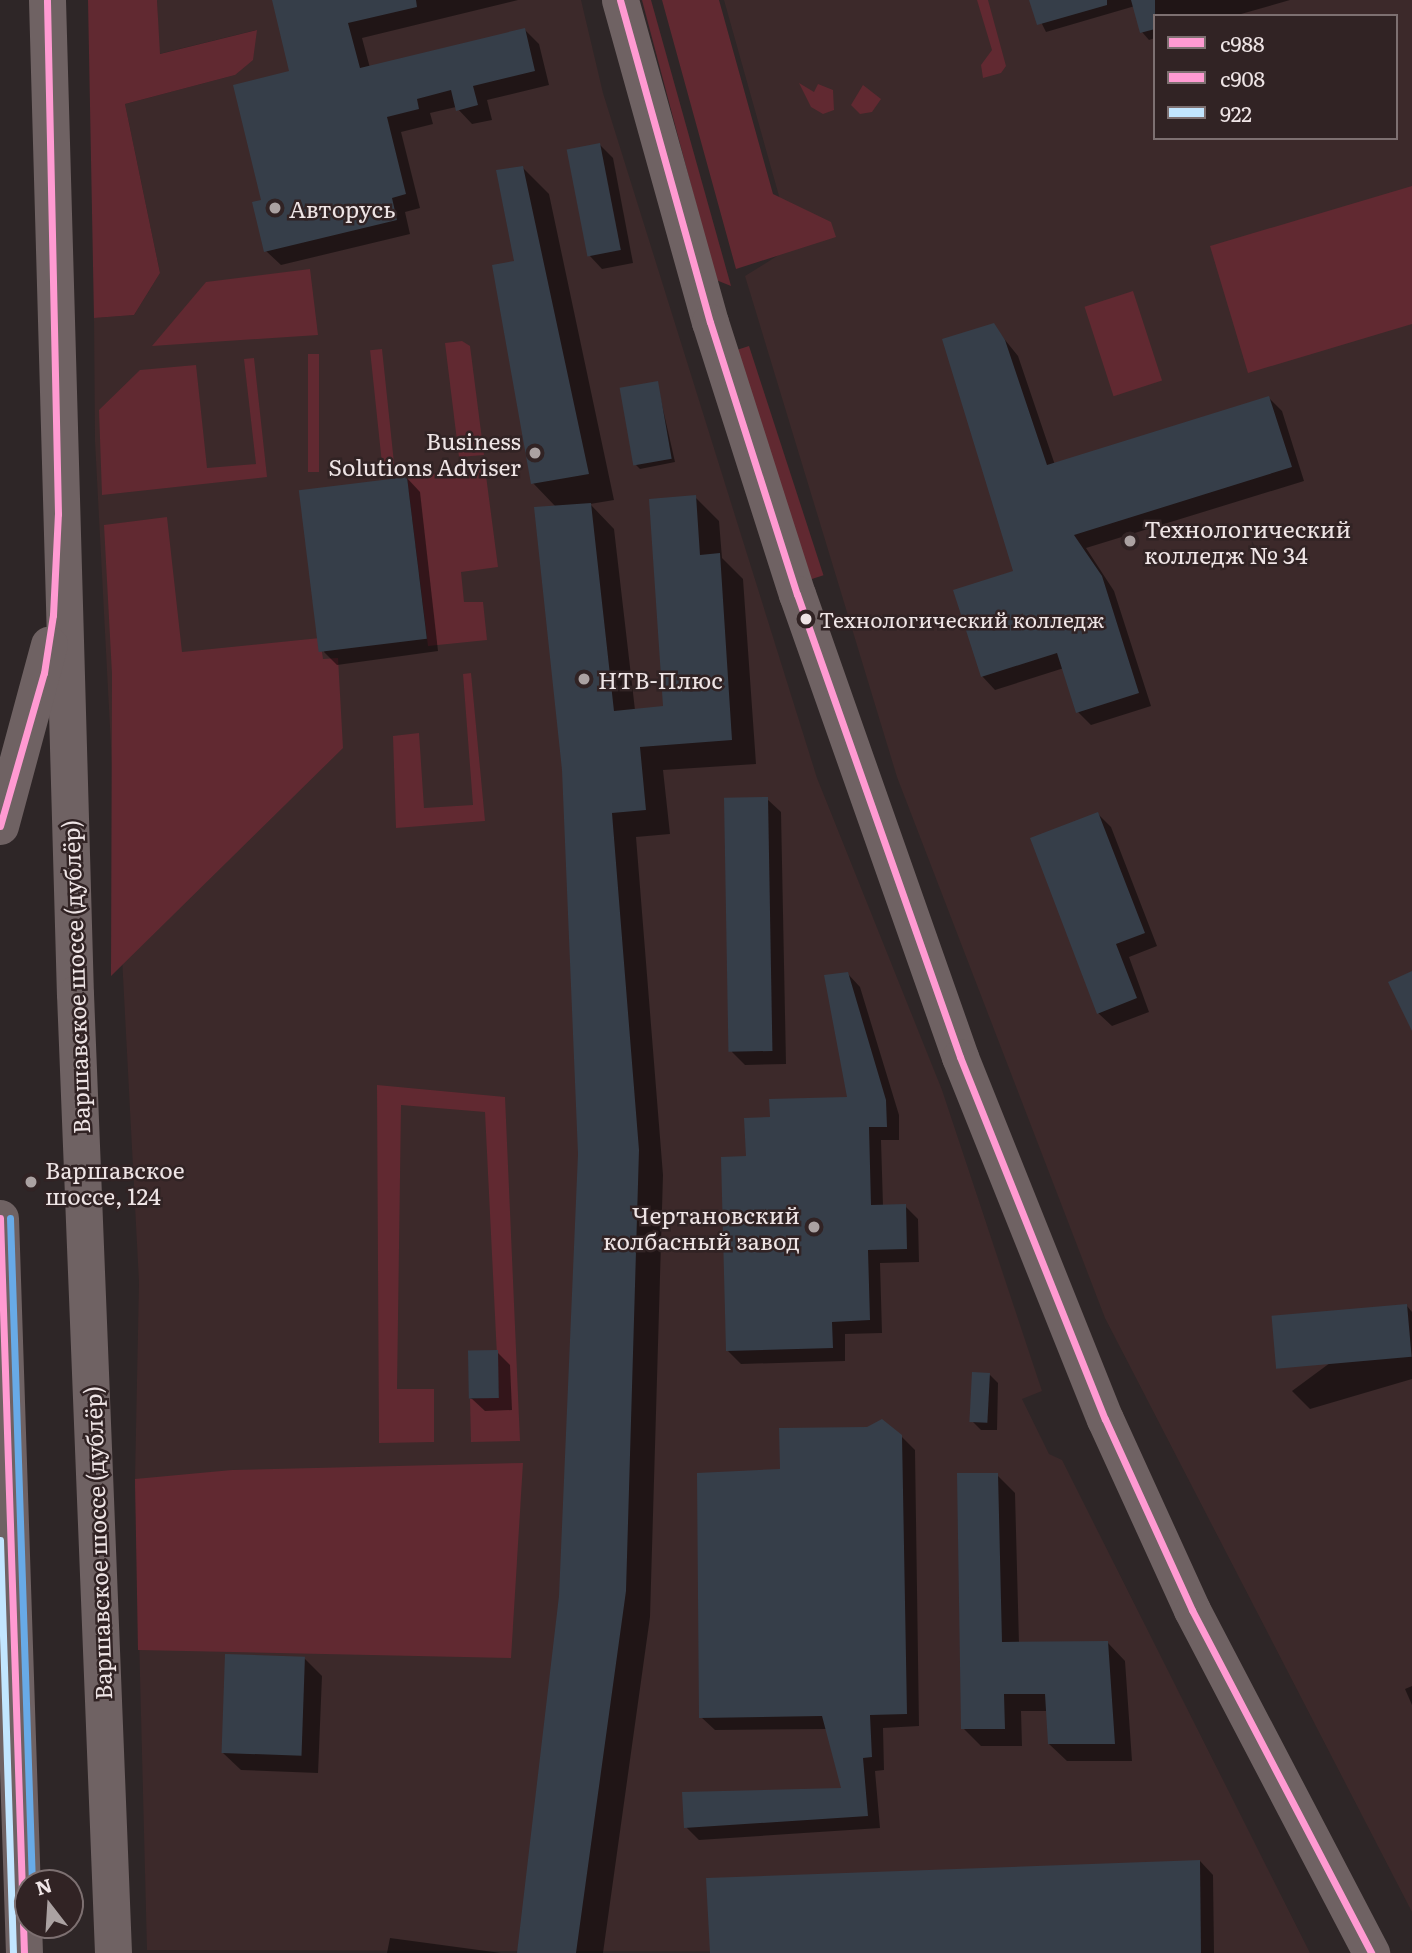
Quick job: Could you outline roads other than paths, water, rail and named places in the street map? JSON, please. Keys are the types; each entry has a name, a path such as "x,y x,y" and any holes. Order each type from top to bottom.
{"main road":[{"name":"Варшавское шоссе (дублёр)","path":"47,0 58,514 113,1953"},
{"path":"620,0 710,322 797,594 960,1057 1105,1419 1187,1598 1371,1953"},
{"path":"0,826 44,673 53,615 58,514"},
{"path":"0,1218 24,1953"}],"place":[{"name":"Авторусь","path":"275,208"},
{"name":"Business Solutions Adviser","path":"535,453"},
{"name":"Технологический колледж № 34","path":"1130,541"},
{"name":"Технологический колледж","path":"806,619"},
{"name":"НТВ-Плюс","path":"584,679"},
{"name":"Варшавское шоссе, 124","path":"31,1182"},
{"name":"Чертановский колбасный завод","path":"814,1227"}]}
